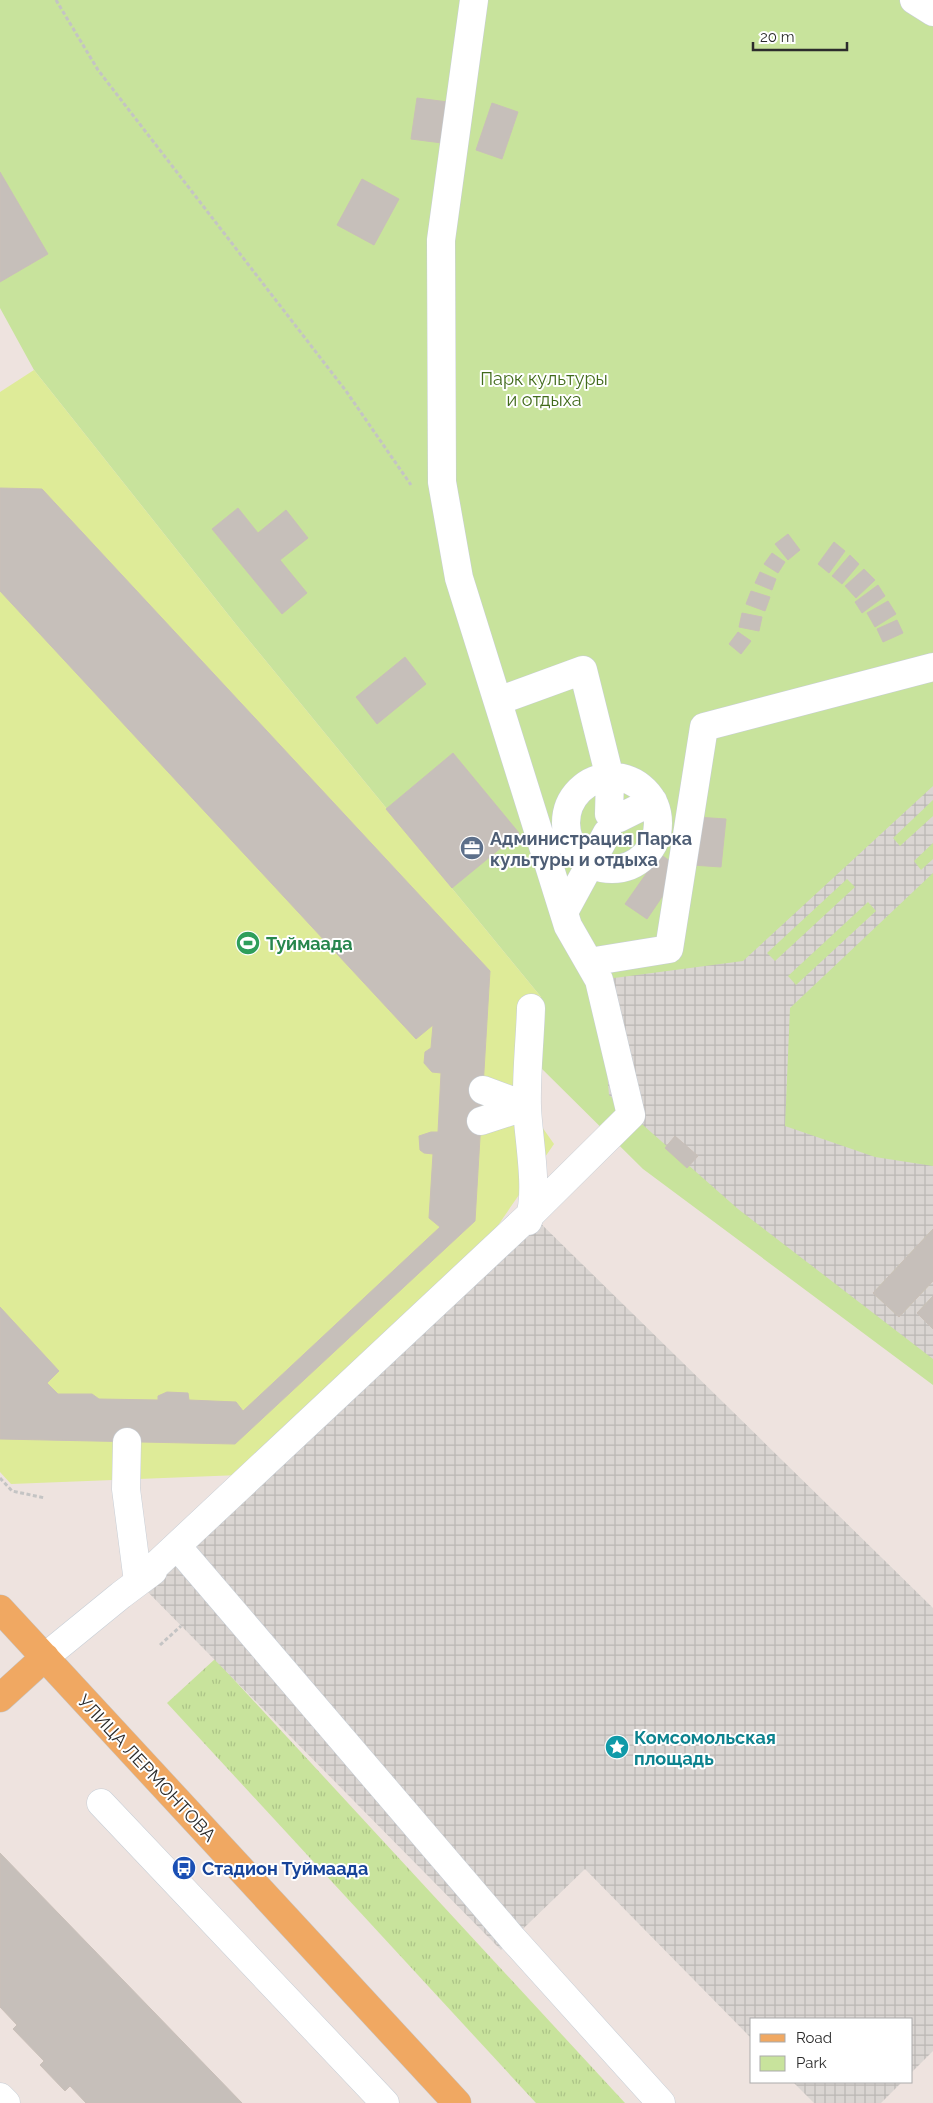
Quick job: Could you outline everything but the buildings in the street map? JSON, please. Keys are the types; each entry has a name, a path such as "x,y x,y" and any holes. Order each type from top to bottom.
{"main road":[{"name":"УЛИЦА ЛЕРМОНТОВА","path":"0,1609 457,2103"},
{"path":"0,1698 45,1657"}],"street":[{"path":"45,1657 138,1582 531,1214 631,1115 599,980 568,926 459,578 442,482 441,240 474,0"},
{"path":"914,0 933,12"},
{"path":"589,962 669,949 704,727 933,667"},
{"path":"498,701 583,670 610,778 611,823 564,912"},
{"path":"619,778 636,784 653,801 658,821 658,830 651,848 640,861 624,868 606,869 591,864 582,857 571,843 566,826 569,808 578,792 593,782 619,778"},
{"path":"611,823 653,801"},
{"path":"567,819 611,823 651,848"},
{"path":"138,1582 182,1552 491,1278 520,1237 531,1214 533,1193 527,1106 531,1008"},
{"path":"482,1105 527,1106"},
{"path":"127,1441 126,1489 138,1582"},
{"path":"182,1552 513,1939 661,2103"},
{"path":"101,1802 385,2103"},
{"path":"0,2097 6,2103"}],"path":[{"path":"56,0 98,70 346,392 414,490"},
{"path":"0,1478 12,1491 45,1498"},
{"path":"160,1645 181,1626"}],"green space":[{"name":"Парк культуры и отдыха","path":"0,0 933,0 933,1385 643,1169 537,1064 541,997 238,627 34,370 0,308"},
{"name":"Туймаада","path":"34,370 238,627 541,997 535,1117 554,1144 479,1253 240,1475 11,1484 0,1472 0,392"},
{"path":"215,1659 625,2103 536,2103 167,1703"}],"shaded area":[{"path":"933,786 933,800 893,838 900,846 933,816 933,843 914,861 921,870 933,859 933,873 790,1008 785,1126 875,1157 933,1166 933,1229 873,1293 899,1317 933,1281 933,1296 917,1313 933,1329 933,1359 738,1209 609,1095 599,980 743,961","holes":["847,879 855,887 775,961 767,953","868,902 876,911 796,985 788,976"]},
{"name":"Комсомольская площадь","path":"531,1214 933,1608 933,2051 913,2071 913,2018 750,2018 750,2037 585,1869 501,1950 138,1582"},
{"path":"794,2083 901,2083 881,2103 814,2103"}],"place":[{"name":"Администрация Парка культуры и отдыха","path":"472,848"},
{"name":"Туймаада","path":"248,943"},
{"name":"Комсомольская площадь","path":"617,1747"},
{"name":"Стадион Туймаада","path":"184,1868"}]}
